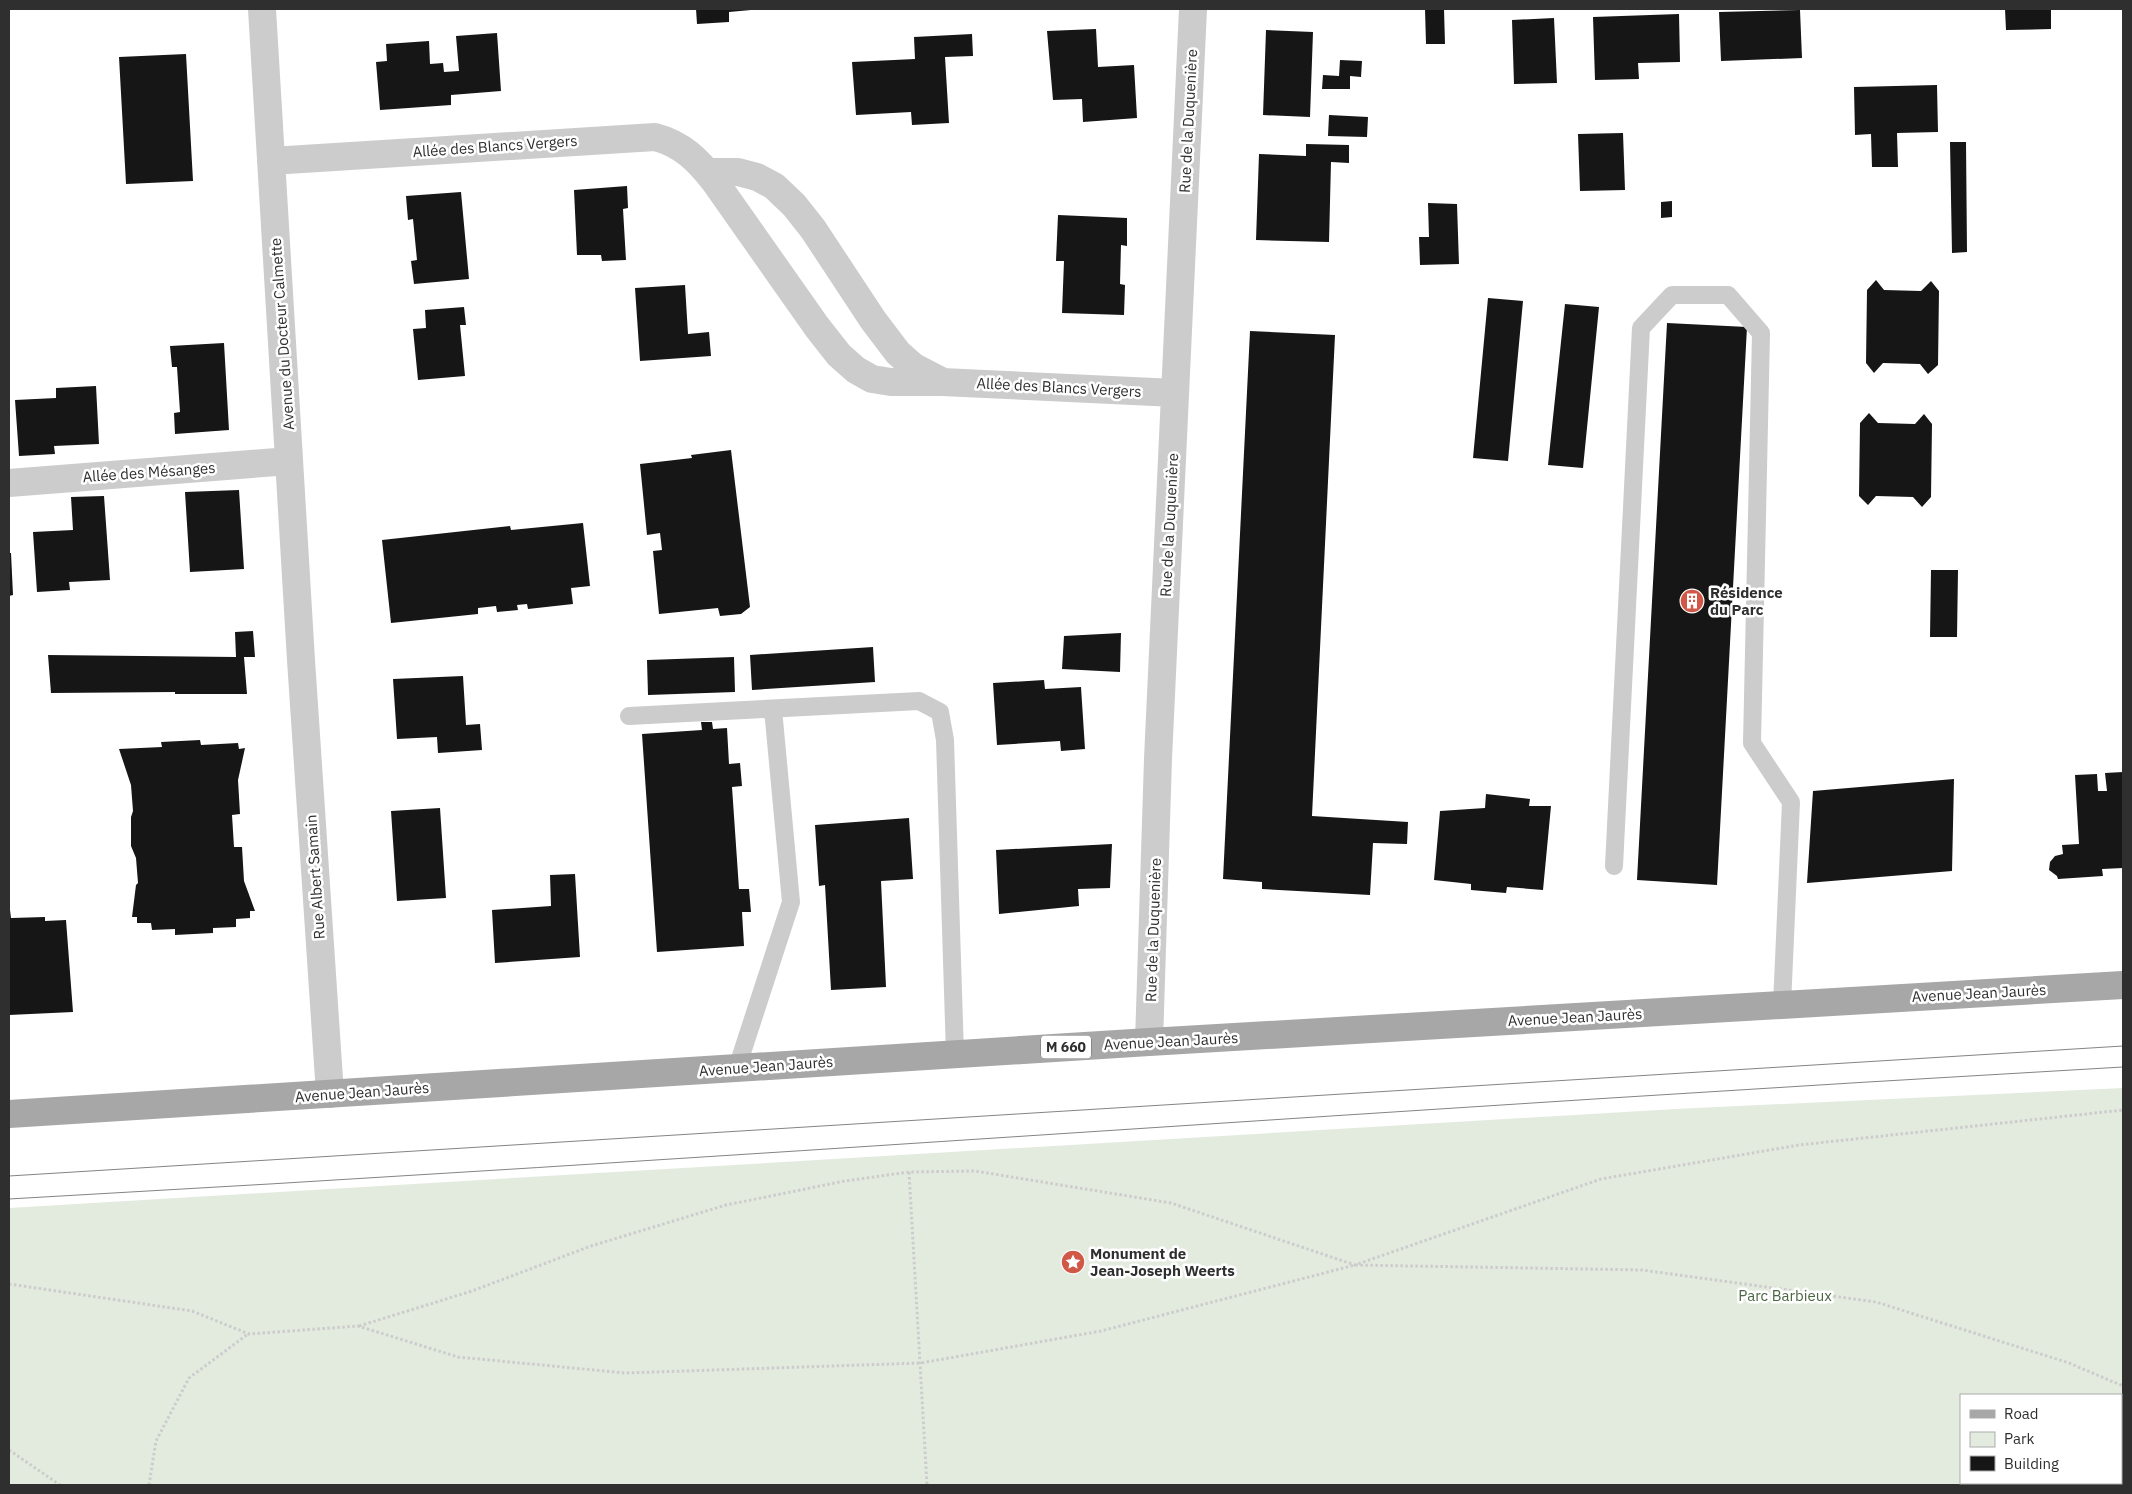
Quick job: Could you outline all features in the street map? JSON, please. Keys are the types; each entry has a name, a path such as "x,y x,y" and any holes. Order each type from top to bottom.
{"main road":[{"name":"Avenue Jean Jaurès","path":"9,1114 1149,1042 2123,985"}],"street":[{"name":"Avenue du Docteur Calmette","path":"262,9 300,660"},
{"name":"Rue de la Duquenière","path":"1149,1042 1158,759 1193,9"},
{"name":"Allée des Blancs Vergers","path":"271,161 655,137 670,141 684,149 708,172 817,327 839,355 856,370 872,379 891,382 942,382 1175,393"},
{"name":"Allée des Blancs Vergers","path":"708,172 738,172 757,177 774,186 794,205 813,229 873,320 898,353 914,367 942,382"},
{"name":"Allée des Mésanges","path":"9,483 289,461"},
{"name":"Rue Albert Samain","path":"300,660 330,1094"}],"lane":[{"path":"1614,866 1641,328 1672,295 1728,295 1761,333 1752,743 1791,802 1782,1005"},
{"path":"629,716 919,701 940,712 945,740 955,1054"},
{"path":"737,1068 791,902 773,708"}],"path":[{"path":"358,1326 458,1357 625,1373 921,1363 1101,1331 1355,1265 1601,1179 1799,1145 2123,1110"},
{"path":"9,1284 192,1311 249,1334 358,1326 472,1291 592,1246 726,1205 845,1181 909,1172 975,1171 1172,1203 1355,1265 1642,1270 1876,1302 2070,1363 2123,1386"},
{"path":"909,1172 927,1485"},
{"path":"149,1485 156,1441 189,1378 249,1334"},
{"path":"9,1450 60,1485"}],"green space":[{"name":"Parc Barbieux","path":"2123,1088 2123,1485 9,1485 9,1208 1675,1109"}],"building":[{"path":"696,9 751,10 729,12 729,22 697,24"},
{"path":"1425,9 1444,9 1445,44 1426,44"},
{"path":"2005,9 2051,9 2051,29 2006,30"},
{"path":"1800,10 1802,58 1721,61 1719,12"},
{"path":"1679,14 1680,62 1638,63 1639,79 1595,80 1593,17"},
{"path":"1554,18 1557,83 1514,84 1512,20"},
{"path":"1096,29 1098,67 1134,65 1137,118 1083,122 1082,99 1053,100 1047,31"},
{"path":"1266,30 1313,32 1310,117 1263,115"},
{"path":"497,33 501,91 451,95 451,105 380,110 376,62 387,61 386,44 429,41 430,64 443,63 444,72 459,71 456,36"},
{"path":"972,34 973,56 945,57 949,123 912,125 911,112 856,115 852,62 915,59 914,37"},
{"path":"186,54 193,181 126,184 119,57"},
{"path":"1340,60 1362,61 1361,77 1350,76 1350,89 1322,89 1323,75 1339,76"},
{"path":"1937,85 1938,132 1897,133 1898,167 1872,167 1871,134 1855,135 1854,87"},
{"path":"1329,115 1368,117 1367,137 1328,136"},
{"path":"1623,133 1625,190 1580,191 1578,134"},
{"path":"1950,142 1966,142 1967,252 1952,253"},
{"path":"1306,144 1349,145 1349,163 1331,162 1329,242 1256,240 1259,154 1306,156"},
{"path":"627,186 628,208 623,209 626,260 602,261 601,255 577,255 574,190"},
{"path":"461,192 469,279 414,284 411,261 417,260 413,219 408,220 406,196"},
{"path":"1672,201 1672,217 1661,218 1661,202"},
{"path":"1428,203 1457,204 1459,264 1420,265 1419,237 1429,237"},
{"path":"1058,215 1127,218 1127,246 1121,245 1120,284 1125,285 1124,315 1062,313 1064,261 1056,261"},
{"path":"1876,280 1884,290 1921,291 1931,281 1939,291 1938,365 1928,374 1920,364 1883,363 1874,373 1866,363 1867,290"},
{"path":"685,285 688,334 709,332 711,356 640,361 635,288"},
{"path":"1488,298 1523,301 1508,461 1473,458"},
{"path":"1565,304 1599,307 1583,468 1548,465"},
{"path":"464,307 466,325 460,325 465,376 418,380 413,329 426,328 425,310"},
{"name":"Résidence du Parc","path":"1667,323 1747,327 1717,885 1637,880"},
{"path":"1250,331 1335,335 1312,816 1408,822 1407,844 1373,843 1370,895 1262,889 1262,882 1223,879"},
{"path":"224,343 229,430 175,434 174,413 180,412 177,367 172,367 170,346"},
{"path":"96,386 99,444 54,446 55,454 19,456 15,400 56,398 56,388"},
{"path":"1869,413 1878,423 1915,424 1924,414 1932,424 1931,497 1922,507 1913,497 1876,496 1868,505 1859,496 1860,423"},
{"path":"731,450 750,607 741,614 720,616 718,608 659,614 653,551 662,550 660,533 647,535 640,464 692,458 691,455"},
{"path":"239,490 244,569 190,572 185,492"},
{"path":"104,496 110,580 69,582 70,590 37,592 33,532 73,530 71,497"},
{"path":"583,523 590,586 571,588 573,604 528,609 527,604 517,605 518,610 497,612 496,606 478,608 478,614 391,623 382,540 510,526 511,530"},
{"path":"9,553 11,553 13,595 9,596"},
{"path":"1931,570 1958,570 1957,637 1930,637"},
{"path":"253,631 255,657 244,657 247,694 175,694 175,692 51,693 48,655 236,657 235,632"},
{"path":"1121,633 1120,672 1062,669 1064,636"},
{"path":"873,647 875,682 752,690 750,655"},
{"path":"734,657 735,692 648,695 647,660"},
{"path":"463,676 466,725 480,724 482,750 438,753 437,737 397,739 393,679"},
{"path":"1044,680 1045,689 1081,687 1085,749 1061,751 1060,741 997,745 993,683"},
{"path":"701,722 712,722 713,729 727,728 729,764 740,763 742,786 732,787 739,889 749,889 751,912 742,912 744,946 657,952 642,734 702,730"},
{"path":"200,740 201,745 238,743 239,749 245,748 238,780 240,814 232,815 234,847 242,847 244,881 255,911 250,911 250,918 236,919 236,927 213,928 213,933 175,935 175,929 152,930 151,923 137,923 137,917 132,917 136,885 138,883 136,858 131,846 131,817 133,811 131,785 119,749 162,747 161,742"},
{"path":"2123,772 2123,868 2102,869 2103,876 2058,879 2049,870 2050,862 2055,856 2063,854 2062,845 2079,844 2075,775 2097,774 2098,791 2107,791 2105,773"},
{"path":"1954,779 1952,871 1807,883 1813,791"},
{"path":"1486,794 1530,799 1529,806 1551,806 1543,890 1507,887 1506,893 1471,890 1471,884 1434,880 1440,811 1485,808"},
{"path":"440,808 446,898 397,901 391,811"},
{"path":"909,818 913,879 881,881 886,987 831,990 825,885 819,886 815,825"},
{"path":"1112,844 1110,888 1078,889 1079,906 999,914 996,850"},
{"path":"575,874 580,957 495,963 492,910 551,906 550,875"},
{"path":"10,910 11,918 45,917 45,921 66,920 73,1012 9,1015"}],"tram line":[{"path":"9,1176 2123,1046"},
{"path":"9,1199 538,1168 1594,1099 2123,1067"}],"place":[{"name":"Résidence du Parc","path":"1692,601"},
{"name":"Monument de Jean-Joseph Weerts","path":"1073,1262"}]}
